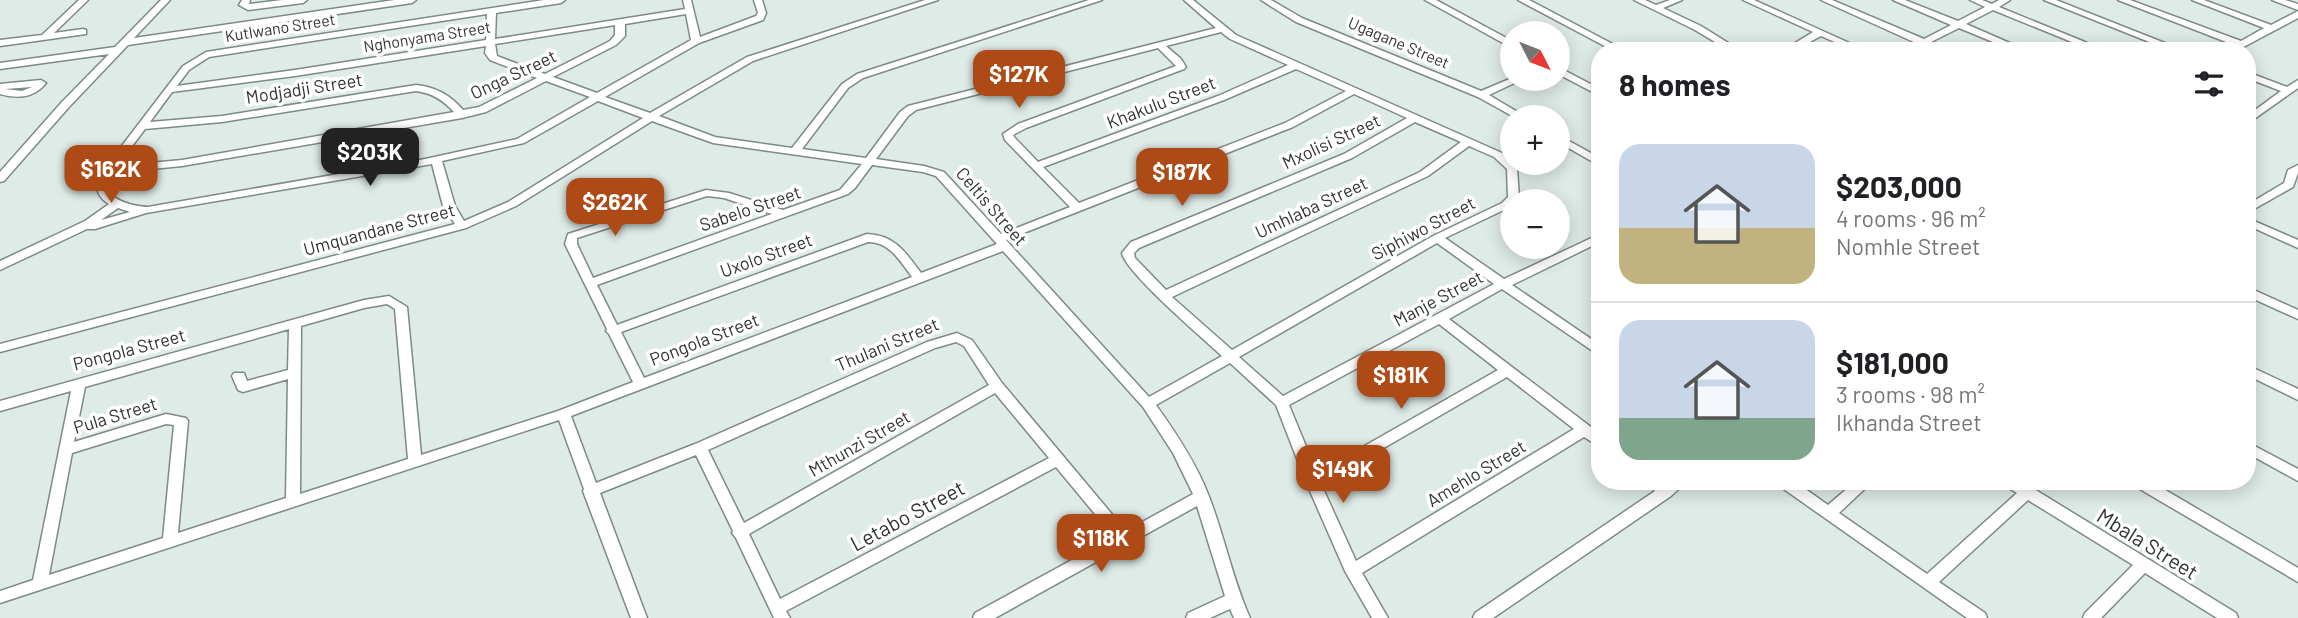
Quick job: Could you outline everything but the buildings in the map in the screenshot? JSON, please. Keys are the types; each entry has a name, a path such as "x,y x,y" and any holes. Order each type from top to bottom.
{"street":[{"path":"45,37 84,0"},
{"path":"0,179 166,0"},
{"path":"246,0 243,5 248,7 303,0"},
{"path":"128,42 412,0"},
{"name":"Kutlwano Street","path":"109,170 191,63 206,55 561,0"},
{"path":"0,266 21,253 82,229 148,210 436,160 520,141 696,41 760,18 762,13 758,0"},
{"name":"Umquandane Street","path":"0,348 462,226 521,198 750,59 934,0"},
{"path":"794,152 845,86 860,76 1098,0"},
{"name":"Siphiwo Street","path":"1148,404 1437,238 1506,205 1514,198 1509,164 1498,155 1244,42 1221,29 1188,0"},
{"name":"Ugagane Street","path":"1265,0 1298,20 1481,95 1500,105"},
{"path":"1429,0 1500,38"},
{"path":"1522,0 1604,42"},
{"path":"1637,0 1722,42"},
{"path":"1655,8 1678,0"},
{"path":"1747,0 1842,42"},
{"path":"1825,0 1923,42"},
{"path":"1897,0 2001,42"},
{"path":"1974,0 2080,42"},
{"path":"1927,42 2006,0"},
{"path":"2048,0 2158,42"},
{"path":"2122,0 2235,42"},
{"path":"2196,0 2272,28"},
{"path":"2276,0 2298,8"},
{"path":"688,5 696,41"},
{"name":"Nghonyama Street","path":"169,90 285,75 620,21 688,5"},
{"path":"490,41 492,11"},
{"path":"2244,42 2298,14"},
{"name":"Onga Street","path":"109,170 182,163 462,114 495,105 616,41 620,36 620,21"},
{"name":"Sabelo Street","path":"590,283 844,192 904,114 912,108 1221,29"},
{"path":"0,43 83,32"},
{"path":"1804,42 1821,33"},
{"name":"Celtis Street","path":"490,41 493,58 713,140 940,174 1148,404 1177,446 1202,496 1233,600 1242,618"},
{"path":"1077,208 1008,134 1022,126 1181,67 1160,45"},
{"path":"0,66 117,50"},
{"name":"Khakulu Street","path":"1037,166 1221,98 1296,65"},
{"path":"1570,77 1591,88"},
{"path":"2256,78 2287,90"},
{"path":"2256,114 2298,83"},
{"path":"1481,95 1500,87"},
{"name":"Modjadji Street","path":"141,126 222,119 416,88 439,93 462,114"},
{"name":"Pongola Street","path":"0,597 563,414 919,278 1077,208 1289,125 1353,91"},
{"name":"Mxolisi Street","path":"1282,403 1164,296 1129,259 1128,253 1135,245 1348,156 1414,118"},
{"name":"Umhlaba Street","path":"1164,296 1424,174 1468,142"},
{"path":"1570,145 1591,158"},
{"path":"436,160 449,206 462,226"},
{"path":"109,170 100,184 105,195 120,206 148,210"},
{"path":"2256,205 2289,185 2296,175"},
{"path":"640,384 570,240 578,233 706,193 725,195 783,214"},
{"path":"82,229 120,206"},
{"path":"2256,225 2298,244"},
{"name":"Uxolo Street","path":"612,331 867,238 887,240 919,278"},
{"path":"1437,238 1591,346"},
{"name":"Manje Street","path":"1282,403 1503,284 1591,241"},
{"path":"2256,294 2295,309"},
{"name":"Pongola Street","path":"0,406 379,300 389,300 401,307 415,462"},
{"path":"1441,319 1591,435"},
{"path":"293,501 295,324"},
{"name":"Thulani Street","path":"590,491 700,448 951,337 968,343 997,386 1125,540"},
{"path":"1313,481 1507,371"},
{"path":"239,376 243,387 295,373"},
{"path":"2256,374 2298,395"},
{"path":"40,584 79,383"},
{"name":"Mthunzi Street","path":"739,533 997,386"},
{"path":"1282,403 1353,571 1380,618"},
{"path":"563,414 639,618"},
{"name":"Pula Street","path":"65,450 166,419 181,421 170,541"},
{"name":"Amehlo Street","path":"1353,571 1584,430"},
{"path":"700,448 779,613"},
{"path":"2256,452 2298,476"},
{"name":"Letabo Street","path":"779,613 1057,460"},
{"path":"1481,618 1669,490"},
{"path":"1796,490 1979,618"},
{"path":"1829,513 1856,490"},
{"name":"Mbala Street","path":"2022,490 2230,618"},
{"path":"2153,490 2298,576"},
{"path":"1928,582 2027,493"},
{"path":"981,618 1202,496"},
{"path":"2091,618 2143,565"},
{"path":"1194,618 1233,600"}]}
